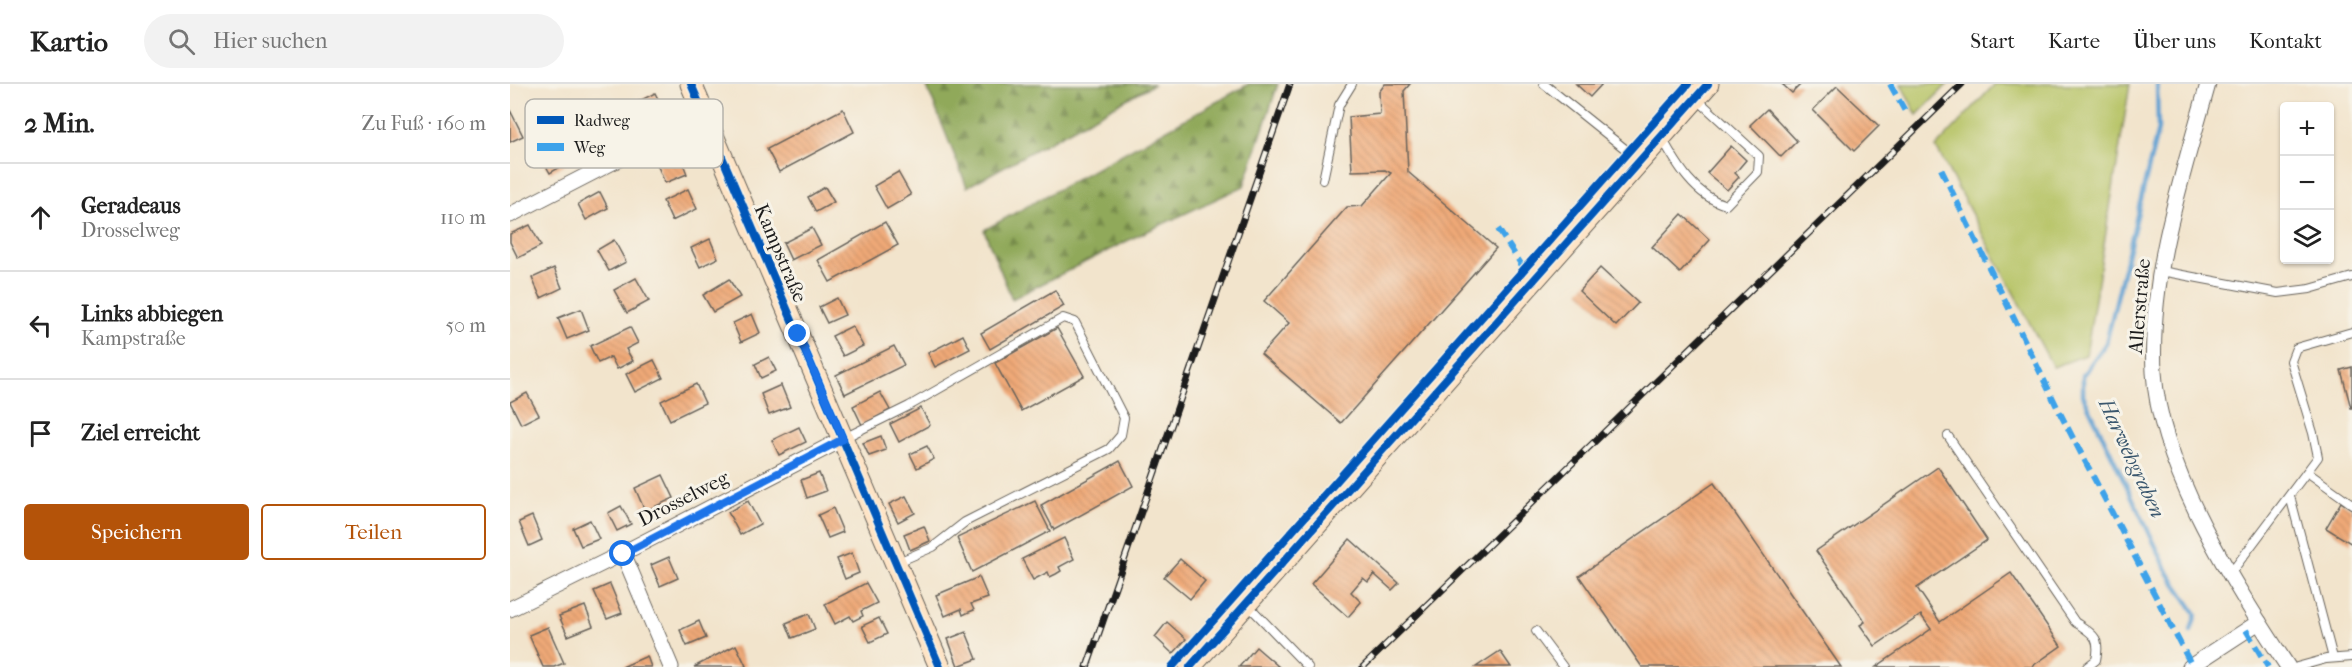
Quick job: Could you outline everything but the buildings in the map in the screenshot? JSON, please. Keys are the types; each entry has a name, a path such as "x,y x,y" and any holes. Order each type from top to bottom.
{"street":[{"name":"Kampstraße","path":"691,84 697,99"},
{"name":"Allerstraße","path":"2208,84 2168,228 2155,320 2154,374 2166,435 2187,492 2230,574 2288,667"},
{"path":"1190,667 1702,91"},
{"name":"Kampstraße","path":"723,159 940,667"},
{"path":"510,215 601,168"},
{"name":"Drosselweg","path":"510,609 623,554 843,439"},
{"path":"623,554 671,667"},
{"path":"2190,667 2259,622"}],"lane":[{"path":"1323,180 1339,105 1352,84"},
{"path":"1544,84 1640,161"},
{"path":"1661,137 1683,174 1715,202 1726,205 1758,172 1759,156 1702,91"},
{"path":"2161,271 2278,293 2310,289 2352,277"},
{"path":"843,439 909,406 1064,318 1075,322 1124,418 1121,435 1109,449 965,522 933,546 895,563"},
{"path":"2230,574 2318,457 2291,361 2296,348 2352,332"},
{"path":"1948,436 2075,622 2093,633 2099,646 2096,660 2086,667"},
{"path":"2307,472 2352,504"},
{"path":"2290,496 2333,658"},
{"path":"1247,604 1308,667"},
{"path":"1536,631 1563,667"},
{"path":"2297,667 2333,658 2352,657"}],"green space":[{"path":"926,84 1154,84 967,187"},
{"path":"1249,84 1278,84 1244,186 1135,237 1012,299 984,230"},
{"path":"1901,84 1948,84 1917,115"},
{"path":"1995,84 2130,84 2086,355 2053,367 1936,147"}],"waterway":[{"name":"Harwehgraben","path":"2157,84 2158,129 2106,343 2083,375 2083,395 2169,574 2196,614 2191,631"}],"railway":[{"path":"1087,667 1290,84"},
{"path":"1363,667 1962,84"}],"marked path":[{"path":"1890,84 1906,113"},
{"path":"1941,169 2060,413 2192,666"},
{"path":"1498,229 1525,270"},
{"path":"2246,630 2268,667"}],"cycle path":[{"path":"691,84 697,99"},
{"path":"1172,667 1688,84"},
{"path":"1190,667 1708,84"},
{"path":"723,159 940,667"}],"route":[{"path":"623,554 843,439 798,334"}]}
